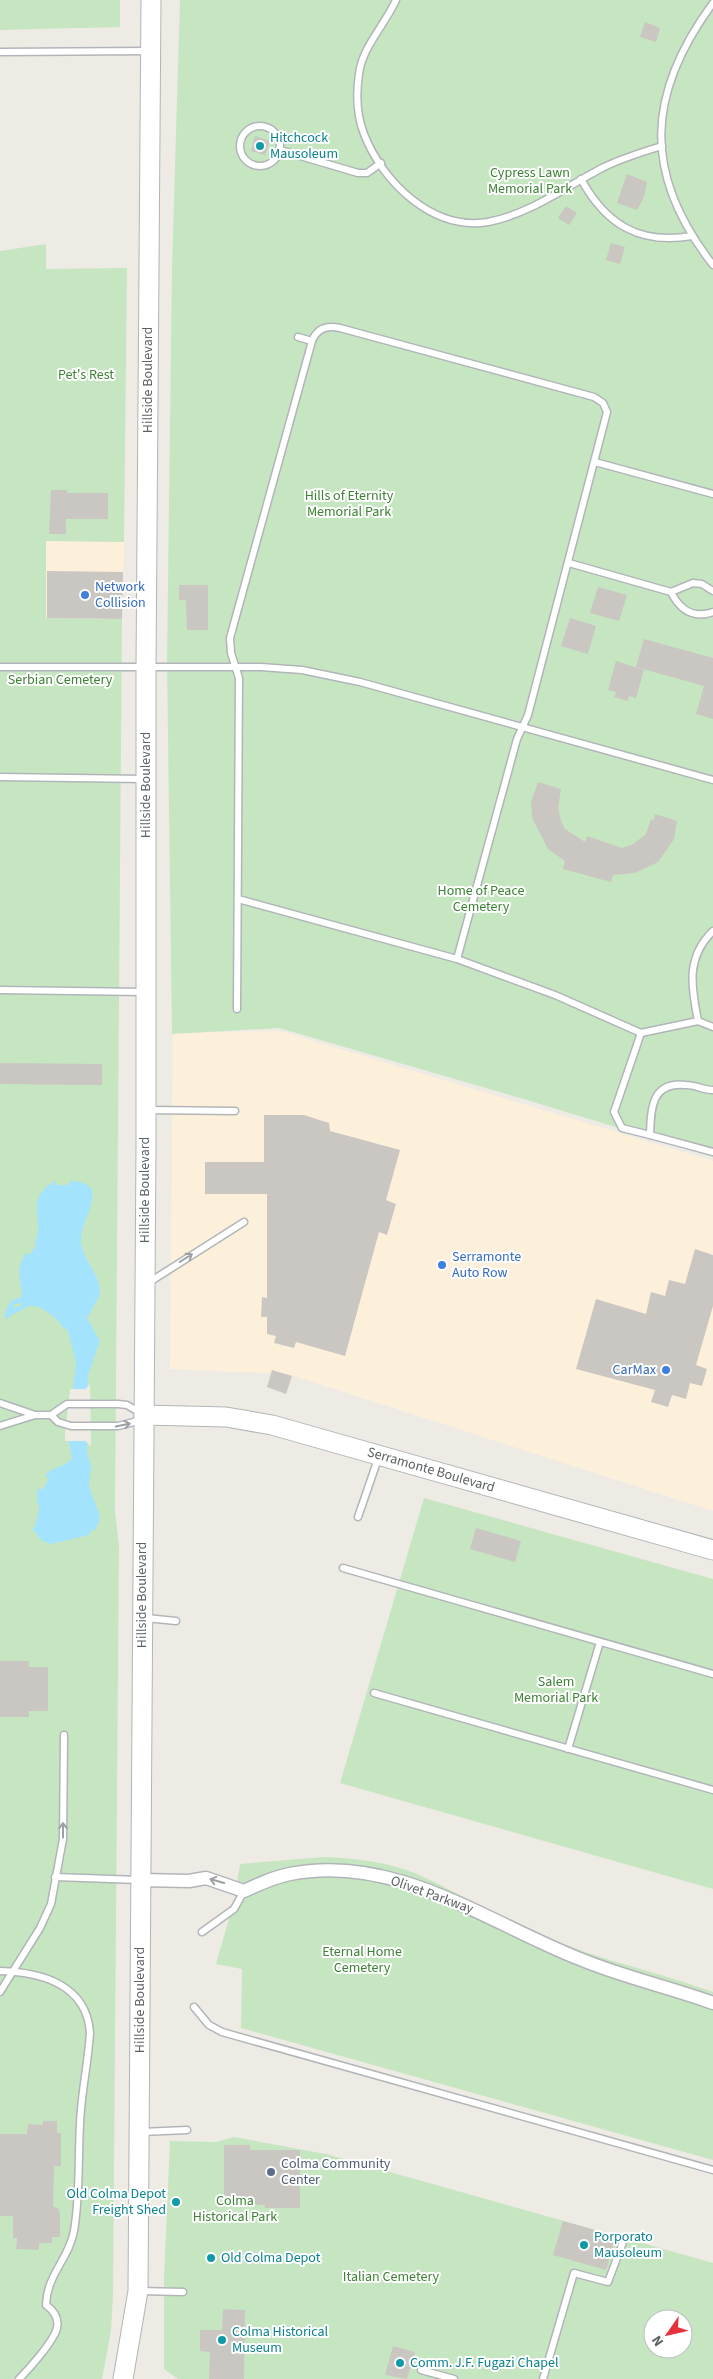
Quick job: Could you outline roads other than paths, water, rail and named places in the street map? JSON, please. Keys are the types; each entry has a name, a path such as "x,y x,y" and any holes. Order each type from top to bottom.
{"main road":[{"name":"Hillside Boulevard","path":"123,2379 138,2291 151,0"},
{"name":"Serramonte Boulevard","path":"144,1415 245,1419 713,1550"}],"street":[{"name":"Olivet Parkway","path":"244,1891 280,1877 310,1871 348,1872 396,1880 459,1902 586,1962 713,2003"},
{"path":"141,1880 189,1881 206,1878 244,1891"}],"lane":[{"path":"396,0 365,54 359,72 357,87 360,119 364,134 381,163 393,180 421,207 447,220 488,222 513,214 618,161 662,146"},
{"path":"713,3 687,41 669,80 662,110 664,165 675,204 692,236 713,265"},
{"path":"0,52 151,51"},
{"path":"253,127 267,127 277,136 280,150 276,158 270,163 258,165 250,163 244,157 241,149 241,140 253,127"},
{"path":"280,150 358,173 367,173 381,163"},
{"path":"581,179 603,212 624,228 660,238 692,236"},
{"path":"237,1009 239,678 230,646 232,628 312,341 316,332 323,328 336,327 594,397 603,403 607,412 528,714 517,739 457,959"},
{"path":"298,337 312,341"},
{"path":"595,462 713,494"},
{"path":"569,563 671,592 693,583 702,584 713,591"},
{"path":"671,592 679,605 692,614 701,615 713,612"},
{"path":"0,668 236,666 290,669 328,675 713,780"},
{"path":"0,777 146,779"},
{"path":"238,899 457,959 555,995 641,1033 698,1020 713,1027"},
{"path":"698,1020 693,991 694,968 699,945 713,931"},
{"path":"0,990 145,992"},
{"path":"641,1033 614,1112 622,1128 713,1152"},
{"path":"650,1135 652,1106 657,1094 664,1088 672,1084 688,1084 705,1090 713,1090"},
{"path":"146,1110 235,1111"},
{"path":"145,1285 244,1222"},
{"path":"0,1403 35,1415"},
{"path":"0,1426 35,1415 51,1415 62,1406 127,1405 144,1415"},
{"path":"51,1415 62,1424 71,1426 100,1426 126,1425 144,1415"},
{"path":"358,1517 379,1455"},
{"path":"343,1568 713,1674"},
{"path":"142,1618 176,1621"},
{"path":"568,1749 600,1642"},
{"path":"374,1693 713,1790"},
{"path":"0,1992 46,1917 52,1898 63,1839 64,1735"},
{"path":"55,1877 141,1880"},
{"path":"202,1932 234,1909 244,1891"},
{"path":"0,1971 53,1982 68,1990 82,2004 87,2014 90,2033 81,2102 77,2202 73,2233 68,2250 51,2278 46,2292 46,2305 55,2314 58,2326 53,2336 19,2379"},
{"path":"194,2006 210,2025 222,2032 713,2170"},
{"path":"139,2132 187,2130"},
{"path":"543,2379 574,2274 608,2282 622,2242"},
{"path":"138,2291 183,2292"},
{"path":"421,2370 454,2379"}],"water":[{"path":"56,1181 56,1185 69,1185 70,1181 83,1183 90,1188 93,1195 81,1240 84,1253 97,1278 100,1290 99,1297 90,1315 86,1316 100,1341 88,1375 87,1452 91,1465 89,1486 100,1516 94,1531 91,1530 89,1535 51,1544 42,1541 32,1528 35,1527 39,1510 38,1488 43,1490 49,1478 45,1476 48,1472 67,1463 72,1457 67,1434 76,1362 67,1327 65,1330 55,1318 41,1308 23,1307 20,1300 22,1291 19,1274 26,1253 29,1255 37,1245 34,1243 38,1236 37,1203 40,1195"}],"waterway":[{"path":"7,1316 12,1303 20,1300"},
{"path":"9,1313 23,1307"}],"place":[{"name":"Hitchcock Mausoleum","path":"260,146"},
{"name":"Network Collision","path":"85,595"},
{"name":"Serramonte Auto Row","path":"442,1265"},
{"name":"CarMax","path":"666,1370"},
{"name":"Colma Community Center","path":"271,2172"},
{"name":"Old Colma Depot Freight Shed","path":"176,2202"},
{"name":"Porporato Mausoleum","path":"584,2245"},
{"name":"Old Colma Depot","path":"211,2258"},
{"name":"Colma Historical Museum","path":"222,2340"},
{"name":"Comm. J.F. Fugazi Chapel","path":"400,2363"}],"park label":[{"name":"Cypress Lawn Memorial Park","path":"530,182"},
{"name":"Pet's Rest","path":"86,375"},
{"name":"Hills of Eternity Memorial Park","path":"349,504"},
{"name":"Serbian Cemetery","path":"60,680"},
{"name":"Home of Peace Cemetery","path":"481,900"},
{"name":"Salem Memorial Park","path":"556,1690"},
{"name":"Eternal Home Cemetery","path":"362,1960"},
{"name":"Colma Historical Park","path":"235,2210"},
{"name":"Italian Cemetery","path":"391,2277"}]}
